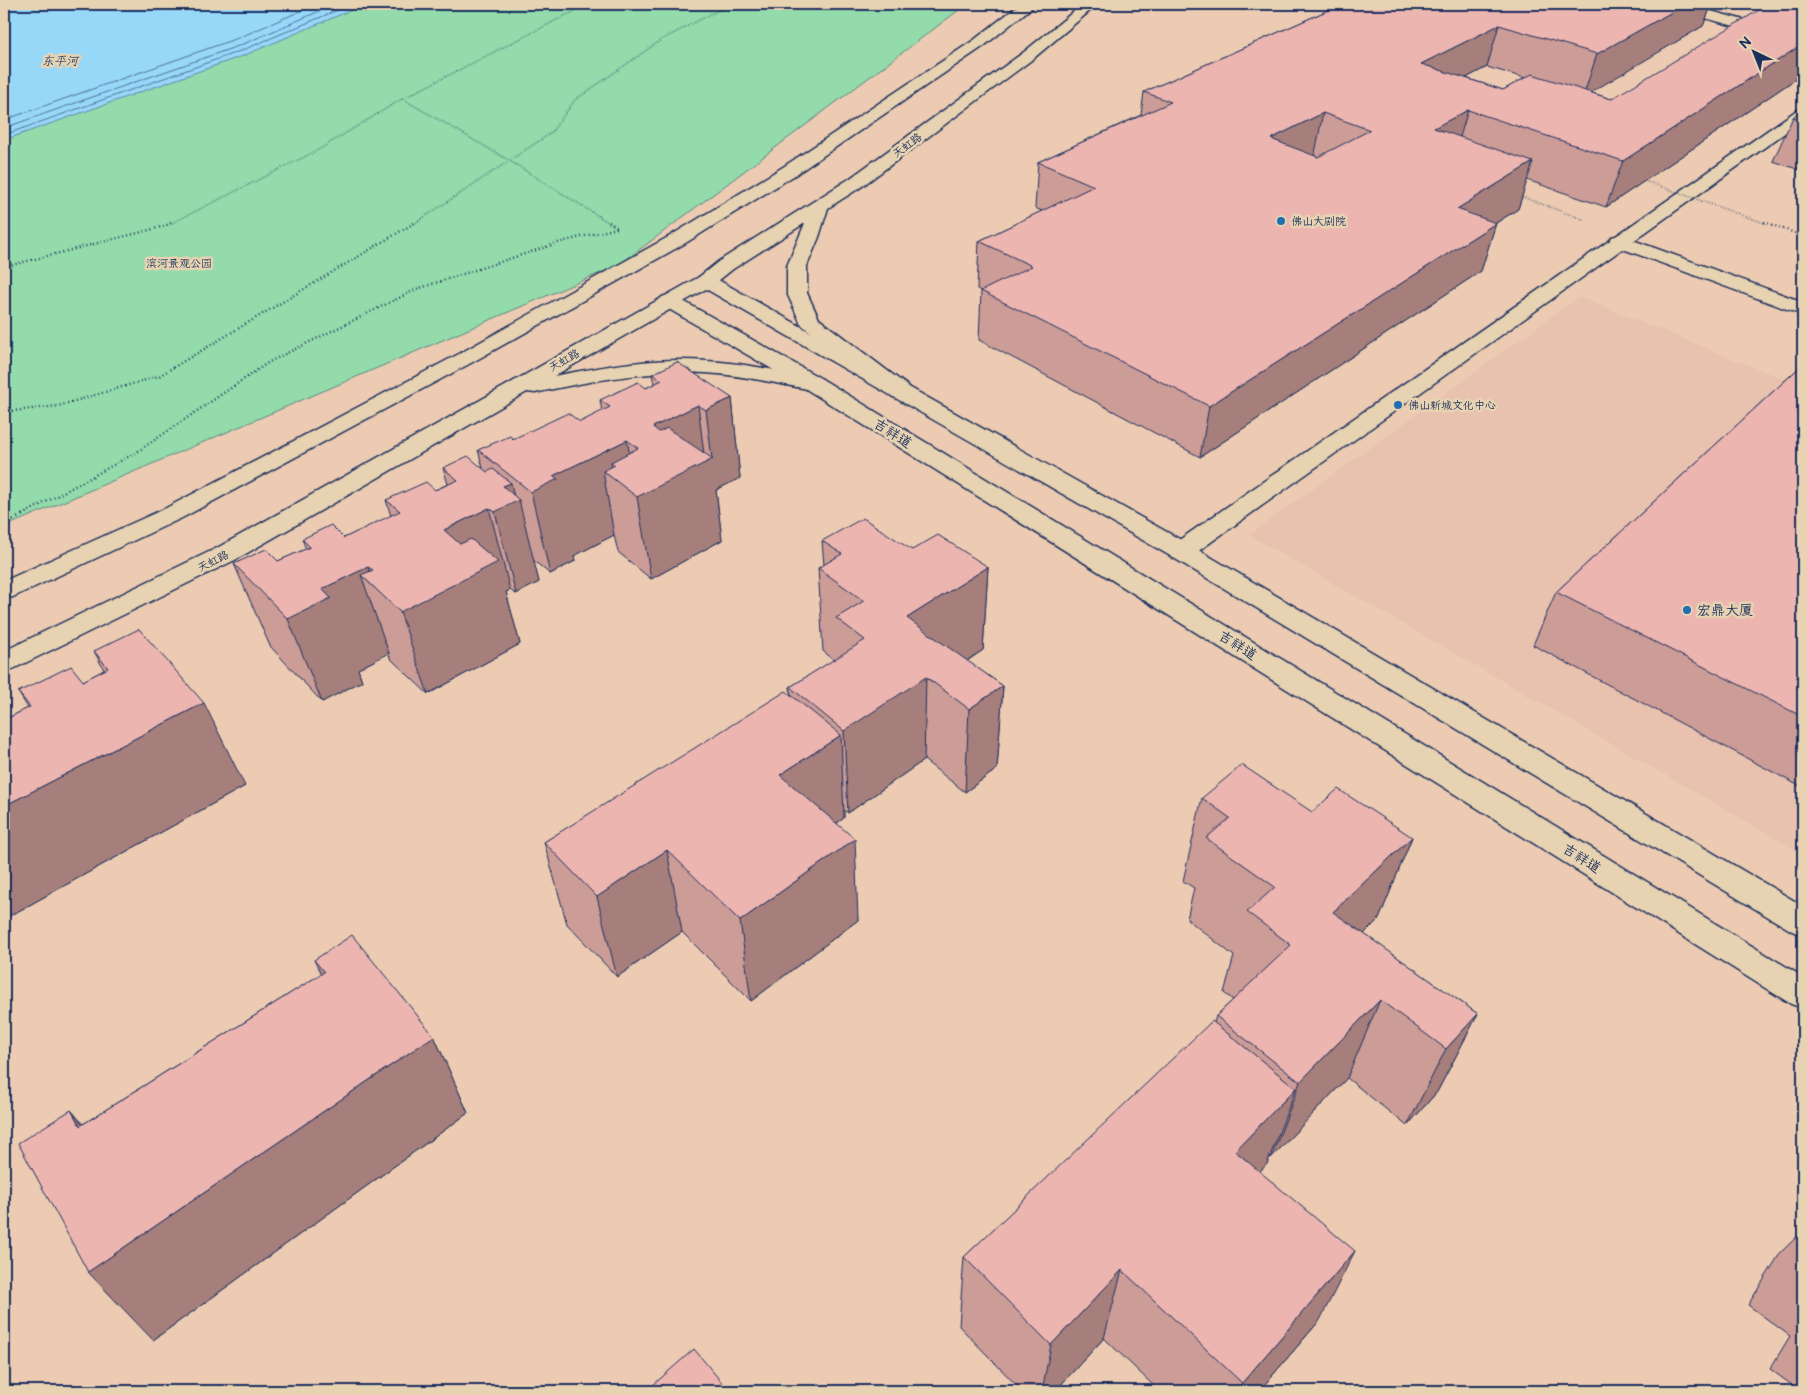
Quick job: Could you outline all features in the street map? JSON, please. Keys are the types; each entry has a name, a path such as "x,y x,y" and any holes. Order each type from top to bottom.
{"main road":[{"path":"4,590 174,513 464,359 677,240 839,138 980,43 1029,4"},
{"name":"天虹路","path":"4,662 226,554 706,280 726,265 855,183 1029,55 1091,4"},
{"path":"1670,4 1803,40"},
{"path":"1181,551 1803,113"},
{"path":"820,205 810,237 797,266 797,293 810,322 901,392"},
{"path":"1623,238 1803,309"},
{"path":"706,280 1181,551 1803,922"},
{"name":"吉祥道","path":"669,301 814,384 1803,994"},
{"path":"505,394 582,376 656,367 706,367 814,384"}],"path":[{"path":"4,267 165,226 318,150 402,99 588,4"},
{"path":"4,412 58,406 158,376 390,239 510,161 551,133 575,100 661,40 730,4"},
{"path":"402,99 510,161 617,228 677,240"},
{"path":"1645,181 1803,236"},
{"path":"1518,195 1623,238"},
{"path":"4,525 137,452 269,362 417,289 561,242 617,228"}],"shaded area":[{"path":"1579,297 1803,387 1803,854 1249,535"}],"green space":[{"name":"滨河景观公园","path":"365,4 967,4 619,265 4,527 4,140 245,55"}],"water":[{"name":"东平河","path":"4,4 365,4 245,55 4,140"}],"building":[{"name":"佛山大剧院","path":"1342,4 1686,4 1597,54 1499,25 1421,64 1503,90 1532,74 1611,99 1769,4 1780,4 1803,10 1803,44 1623,161 1468,110 1434,128 1533,162 1457,209 1496,223 1209,406 981,291 1032,266 979,241 1094,186 1038,162 1171,102 1144,92","holes":["1323,113 1370,130 1318,157 1271,139"]},
{"path":"1803,109 1803,120 1793,117"},
{"path":"677,362 732,398 706,410 698,405 653,427 659,432 667,428 713,459 637,497 603,471 615,465 611,462 638,448 627,440 553,476 558,479 531,492 478,450 510,436 513,439 568,413 580,422 610,407 600,400 638,382 646,388 662,380 652,374"},
{"name":"宏鼎大厦","path":"1803,364 1803,717 1556,592"},
{"path":"468,456 487,472 493,469 511,483 503,486 519,500 495,512 489,508 444,530 460,544 471,539 498,562 400,612 361,575 373,570 368,567 322,589 331,598 288,619 234,564 266,549 278,561 310,547 302,539 331,525 344,538 400,511 386,500 426,482 435,490 458,480 443,468"},
{"path":"863,518 912,550 938,535 988,567 907,618 1003,686 969,709 926,677 844,731 790,687 865,640 836,618 864,601 818,568 842,554 822,541"},
{"path":"139,629 204,703 4,806 4,720 30,707 18,692 71,666 83,681 108,668 94,651"},
{"path":"786,691 841,735 780,775 855,839 740,921 667,850 597,897 544,842"},
{"path":"1242,765 1312,812 1338,789 1412,837 1333,912 1478,1014 1446,1049 1380,1000 1300,1082 1216,1016 1291,945 1247,912 1275,887 1206,838 1230,818 1202,798"},
{"path":"352,935 434,1036 88,1272 18,1143 71,1110 80,1126 324,972 314,960"},
{"path":"1212,1021 1296,1088 1235,1151 1355,1251 1242,1383 1122,1270 1051,1345 964,1257"},
{"path":"694,1349 729,1391 657,1391 653,1385"}],"place":[{"name":"佛山大剧院","path":"1281,221"},
{"name":"佛山新城文化中心","path":"1398,405"},
{"name":"宏鼎大厦","path":"1687,610"}]}
